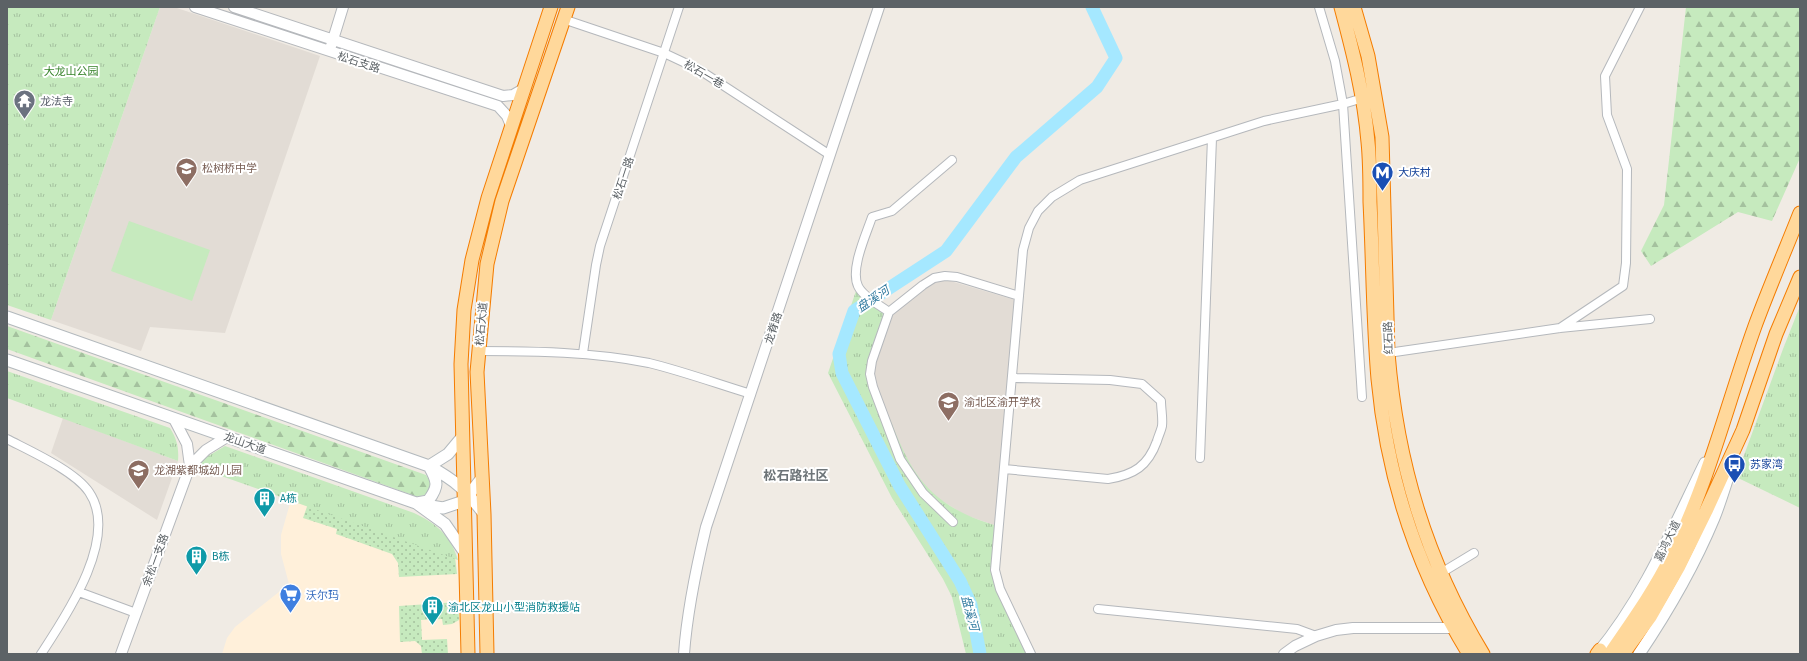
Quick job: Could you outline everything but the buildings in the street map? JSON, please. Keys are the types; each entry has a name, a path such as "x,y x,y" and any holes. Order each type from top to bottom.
{"highway":[{"name":"松石大道","path":"468,654 465,553 466,495 462,436 461,364 465,303 472,260 488,198 551,7"},
{"name":"红石路","path":"1341,7 1363,98 1368,143 1378,380 1393,471 1406,519 1429,581 1453,628 1469,654"},
{"name":"红石路","path":"1354,7 1368,56 1382,137 1388,353 1390,378 1405,468 1418,515 1441,574 1463,621 1483,654"},
{"name":"松石大道","path":"487,654 484,514 477,372 487,264 502,201 566,13"},
{"name":"嘉鸿大道","path":"1623,654 1650,617 1679,566 1700,509 1725,421 1755,326 1800,213"},
{"name":"嘉鸿大道","path":"1601,653 1640,609 1700,509 1743,430 1776,334 1800,277"}],"main road":[{"path":"7,317 429,466 450,478 484,514"},
{"name":"龙山大道","path":"7,360 416,503 445,524 465,553"},
{"name":"嘉鸿大道","path":"1601,653 1633,603 1660,555 1725,421"},
{"name":"嘉鸿大道","path":"1639,654 1662,620 1689,572 1714,517 1743,430"},
{"path":"429,466 448,454 462,436"},
{"path":"416,503 428,501 436,491 436,478 429,466"},
{"path":"416,503 444,508 466,495 482,478"}],"street":[{"name":"松石支路","path":"195,7 498,106 507,116 512,128"},
{"name":"松石支路","path":"234,7 503,96 513,95 525,88"},
{"path":"329,52 343,7"},
{"name":"松石一路","path":"583,353 600,246 679,7"},
{"name":"龙脊路","path":"684,654 686,627 698,558 706,528 879,7"},
{"path":"1319,7 1335,61 1343,104 1362,397"},
{"path":"1560,328 1623,286 1626,263 1627,169 1607,114 1605,76 1640,7"},
{"name":"松石一巷","path":"566,13 664,53 698,69 830,155"},
{"path":"1031,654 997,579 996,570 1023,250 1029,228 1038,211 1052,197 1080,180 1264,121 1343,104 1363,98"},
{"path":"1200,458 1212,138"},
{"path":"886,309 865,294 858,286 856,268 872,217 892,211 952,160"},
{"path":"953,522 923,493 900,459 872,387 870,374 872,361 886,309 934,278 946,276 957,277 1019,296"},
{"path":"1388,353 1560,328 1650,319"},
{"path":"478,351 583,353 650,364 751,394"},
{"path":"1004,469 1108,479 1122,477 1134,473 1143,465 1153,451 1162,427 1161,401 1142,384 1110,380 1013,378"},
{"path":"174,418 187,444 190,466"},
{"path":"190,466 206,450 227,437"},
{"path":"7,439 79,480 89,492 96,505 98,520 96,541 91,562 73,604 41,654"},
{"name":"余松一支路","path":"121,654 190,466"},
{"path":"1441,574 1474,553"},
{"path":"79,592 136,613"},
{"path":"1098,609 1297,629 1316,636"},
{"path":"1284,654 1295,646 1316,636 1336,630 1353,628 1453,628"}],"shaded area":[{"name":"松树桥中学","path":"160,7 174,7 320,56 225,333 150,327 141,351 51,320"},
{"name":"渝北区渝开学校","path":"947,280 1015,300 997,526 965,515 939,499 927,489 905,457 876,387 874,374 875,361 892,315 925,288 936,282"},
{"name":"龙湖紫都城幼儿园","path":"63,418 178,461 157,520 51,453"},
{"path":"291,500 458,560 462,637 460,654 222,654 227,638 235,627 289,584 281,554 281,535"}],"green space":[{"name":"大龙山公园","path":"7,7 160,7 51,320 7,305"},
{"path":"1686,7 1800,7 1800,158 1772,221 1738,212 1651,266 1641,251 1664,205"},
{"path":"129,221 210,250 192,301 111,271"},
{"path":"856,291 892,315 876,358 874,366 874,379 880,397 903,449 917,475 926,486 950,506 969,516 997,526 993,569 1028,654 966,654 952,597 943,579 892,498 828,373"},
{"path":"1800,306 1800,508 1736,477"},
{"path":"7,326 426,475 431,483 427,494 418,497 7,349"},
{"path":"7,371 170,428 177,444 178,461 7,398"},
{"path":"225,446 414,513 429,521 442,531 451,544 458,560 196,467 205,458"},
{"path":"316,481 455,557 457,574 399,577 398,563 392,554 336,534 337,529 303,518"},
{"path":"458,602 459,620 452,624 443,625 442,619 421,620 422,640 447,639 448,654 422,654 421,646 415,641 400,642 399,606"}],"waterway":[{"name":"盘溪河","path":"980,654 971,605 960,581 899,485 842,373 839,354 854,311 946,251 1016,157 1097,87 1116,58 1092,7"}],"place":[{"name":"龙法寺","path":"25,120"},
{"name":"松树桥中学","path":"186,188"},
{"name":"大庆村","path":"1382,192"},
{"name":"渝北区渝开学校","path":"948,422"},
{"name":"苏家湾","path":"1735,484"},
{"name":"龙湖紫都城幼儿园","path":"139,490"},
{"name":"A栋","path":"264,518"},
{"name":"B栋","path":"196,576"},
{"name":"沃尔玛","path":"290,614"},
{"name":"渝北区龙山小型消防救援站","path":"432,626"}],"district":[{"name":"松石路社区","path":"796,475"}]}
